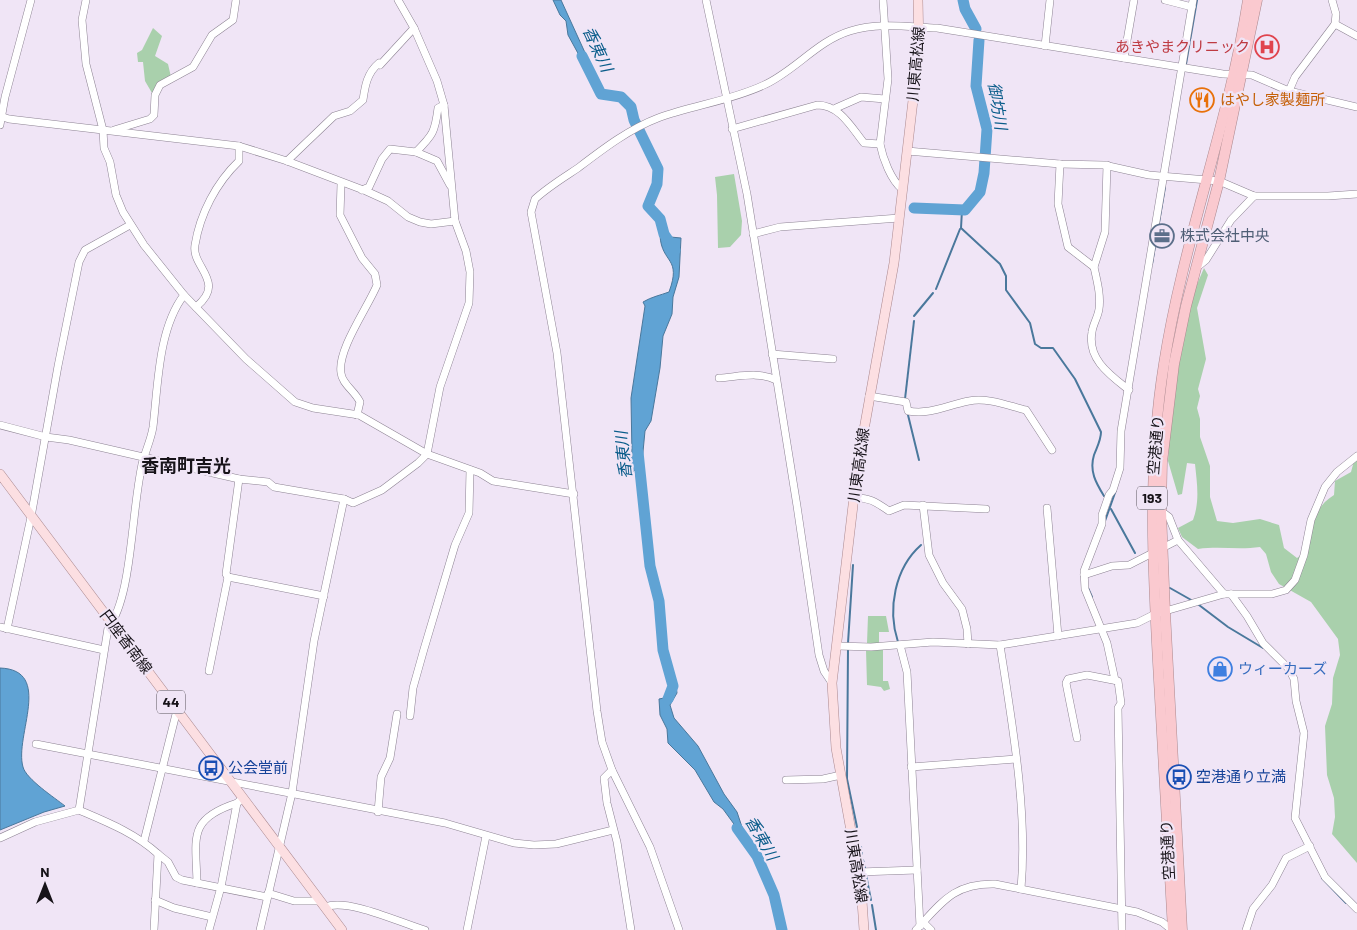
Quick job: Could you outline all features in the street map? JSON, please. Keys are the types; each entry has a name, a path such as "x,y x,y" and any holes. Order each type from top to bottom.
{"highway":[{"name":"空港通り","path":"1172,930 1160,613 1163,547 1161,511 1162,462 1170,393 1194,270 1219,181 1238,75 1248,0"},
{"name":"空港通り","path":"1182,930 1160,613 1152,551 1153,461 1164,363 1192,236 1238,75 1257,0"}],"main road":[{"name":"川東高松線","path":"864,930 859,872 841,775 833,711 832,682 838,646 853,498 869,396 894,263 920,27 920,0"},
{"name":"円座香南線","path":"0,474 231,781 240,800 280,848 342,930"}],"street":[{"path":"0,125 31,0"},
{"path":"86,0 82,20 86,64 103,130 104,148 110,162 116,195 130,225 184,295 246,359 295,402 313,408 357,415 427,454 480,473 493,481 574,494"},
{"path":"111,131 150,119 154,115 155,95 160,85 193,67 212,35 233,20 236,0"},
{"path":"0,425 46,437 69,440 239,479 268,482 274,487 344,499 353,503 382,490 427,454 440,387 469,303 470,272 466,251 454,221 444,105 437,81 414,28 398,0"},
{"path":"706,0 753,234 819,655 824,671 832,682"},
{"path":"884,0 888,79 880,144 882,155 897,185 902,189"},
{"path":"1045,46 1050,0"},
{"path":"1124,58 1134,0"},
{"path":"1122,930 1118,708 1121,703 1119,683 1115,680 1106,643 1085,589 1084,575 1102,524 1102,515 1120,468 1121,431 1192,4 1165,0"},
{"path":"1289,91 1295,77 1335,24 1336,14 1332,0"},
{"path":"1335,24 1357,36"},
{"path":"679,930 650,847 612,770 602,742 557,353 530,212 534,199 613,142 659,118 726,100 764,85 784,74 813,51 837,36 867,27 920,27 1182,68 1252,75 1289,91 1357,107"},
{"path":"287,161 334,116 350,111 363,100 368,76 379,63 380,65 400,46 414,28"},
{"path":"732,128 817,104 836,108 861,97 885,99"},
{"path":"416,152 432,136 438,108 444,105"},
{"path":"836,108 864,143 880,144"},
{"path":"1,116 9,119 238,146 287,161 341,184 362,190 388,201 408,217 420,222 431,224 454,221"},
{"path":"196,308 206,296 208,282 206,274 197,258 194,246 211,198 222,180 239,161 238,146"},
{"path":"362,190 368,187 382,159 390,149 416,152 436,161 452,188"},
{"path":"907,151 1060,164 1107,165 1164,176 1219,181 1254,196 1357,194"},
{"path":"1060,164 1058,204 1068,247 1094,267"},
{"path":"1107,165 1105,232 1094,267 1100,296 1099,310 1091,342 1093,355 1110,375 1129,390"},
{"path":"341,184 340,215 362,258 375,274 377,285 347,344 341,367 343,380 360,402 357,415"},
{"path":"1194,270 1206,260 1230,220 1254,196"},
{"path":"753,234 780,227 899,218"},
{"path":"104,650 4,628 31,517 58,366 81,256 85,250 130,225"},
{"path":"78,810 108,628 115,618 128,563 144,458 152,429 156,389 170,319 184,295"},
{"path":"772,354 833,359"},
{"path":"719,378 759,375 768,376 776,380"},
{"path":"869,396 906,402 908,411 921,413 970,400 998,403 1026,410 1052,450"},
{"path":"838,646 900,645 933,642 1000,645 1137,623 1160,613 1227,594 1272,594 1286,590 1291,586 1304,555 1311,520 1325,487 1337,472 1357,456"},
{"path":"410,716 413,688 424,649 455,545 469,512 470,470"},
{"path":"209,671 228,577 225,568 239,479"},
{"path":"853,498 866,498 876,501 889,511 904,505 986,509"},
{"path":"260,930 292,793 314,641 344,499"},
{"path":"923,505 929,555 943,583 962,609 967,629 968,644"},
{"path":"1047,508 1058,636"},
{"path":"1161,511 1169,517 1178,540 1247,616 1263,643 1289,669 1294,679 1296,701 1304,732 1299,793 1295,811 1298,825 1328,882 1357,909"},
{"path":"1084,575 1112,566 1129,565 1152,551 1178,540"},
{"path":"228,577 324,596"},
{"path":"900,645 907,672 920,926"},
{"path":"1000,645 1016,759 1024,860 1021,889"},
{"path":"1077,738 1066,682 1068,679 1087,675 1115,680"},
{"path":"144,841 177,710"},
{"path":"378,812 381,777 390,758 397,714"},
{"path":"36,744 292,793 378,812 445,823 514,843 534,845 556,844 613,830"},
{"path":"911,767 1016,759"},
{"path":"612,770 604,778 613,830 617,842 631,930"},
{"path":"786,780 823,779 841,775"},
{"path":"197,883 196,838 199,825 216,810 240,800"},
{"path":"209,930 222,887 240,800"},
{"path":"0,838 35,822 78,810 122,828 144,841 168,862 176,877 197,883 294,901 332,904 364,910 425,930"},
{"path":"467,930 486,836"},
{"path":"1246,930 1253,909 1272,885 1286,858 1310,846"},
{"path":"154,930 158,854"},
{"path":"859,872 917,870"},
{"path":"920,926 947,897 967,886 995,884 1150,917 1162,922 1172,930"},
{"path":"155,900 174,908 212,917"},
{"path":"920,926 930,930"}],"green space":[{"path":"153,28 162,36 155,56 168,64 171,77 152,93 145,81 143,62 138,62 137,53 142,50"},
{"path":"734,174 742,221 741,235 730,247 718,248 715,177"},
{"path":"1204,268 1208,275 1197,308 1206,359 1198,389 1200,396 1197,408 1200,419 1200,437 1210,466 1210,497 1217,521 1233,523 1260,519 1279,525 1284,548 1297,558 1309,549 1315,518 1322,506 1334,495 1335,481 1351,472 1354,461 1357,459 1357,863 1332,834 1335,817 1334,798 1327,775 1325,726 1332,704 1333,678 1340,655 1338,639 1311,602 1279,584 1271,572 1266,554 1260,547 1198,549 1182,537 1178,528 1193,520 1197,506 1197,485 1195,464 1187,463 1182,494 1178,495 1168,461 1171,406 1189,303"},
{"path":"868,616 886,616 889,632 879,632 879,644 867,643"},
{"path":"883,649 883,681 888,681 890,689 884,691 881,687 867,685 866,650"}],"water":[{"path":"553,0 561,0 587,57 590,66 585,72 580,57 568,35 566,21 560,15"},
{"path":"660,236 681,238 679,277 673,297 672,314 663,336 660,368 651,421 645,431 642,462 633,472 630,460 632,456 631,398 645,306 643,302 669,292 672,281 672,266 661,245"},
{"path":"0,668 16,672 25,680 29,692 22,754 25,772 35,783 65,806 44,812 0,830"},
{"path":"676,685 677,693 670,705 674,718 698,746 724,794 737,812 747,842 723,809 714,802 695,770 668,743 667,729 660,715 659,699 669,697 671,687"}],"waterway":[{"name":"御坊川","path":"963,0 965,9 976,29"},
{"path":"1186,64 1197,0"},
{"name":"御坊川","path":"914,208 965,210 980,192 984,173 987,129 976,86 979,40"},
{"name":"香東川","path":"582,56 601,94 621,97 631,107 634,120 658,169 657,184 648,206 660,219 664,234 675,250"},
{"path":"1152,264 1165,187"},
{"path":"962,210 961,228 1000,264 1006,276 1006,290 1030,323 1035,344 1041,348 1053,348 1075,379 1101,432 1092,466 1096,482 1104,496"},
{"path":"936,289 960,229"},
{"path":"914,316 933,293"},
{"path":"905,399 914,321"},
{"path":"908,415 919,460"},
{"name":"香東川","path":"638,452 650,566 659,601 663,650 673,686 668,699"},
{"path":"1105,521 1116,490"},
{"path":"1111,509 1135,553"},
{"path":"898,642 893,616 899,577 912,554 921,545"},
{"path":"848,643 853,565"},
{"path":"1088,588 1092,597"},
{"path":"1170,588 1193,601"},
{"path":"1199,605 1228,627 1263,648"},
{"path":"848,648 847,779 857,827"},
{"name":"香東川","path":"737,828 757,856 774,895 782,930"},
{"path":"861,847 862,854"},
{"path":"863,860 865,868"},
{"path":"866,875 871,900"},
{"path":"1322,878 1346,903"},
{"path":"872,905 876,930"}],"place":[{"name":"あきやまクリニック","path":"1267,47"},
{"name":"はやし家製麺所","path":"1202,100"},
{"name":"株式会社中央","path":"1162,236"},
{"name":"ウィーカーズ","path":"1220,669"},
{"name":"公会堂前","path":"211,768"},
{"name":"空港通り立満","path":"1179,777"}],"district":[{"name":"香南町吉光","path":"186,466"}]}
